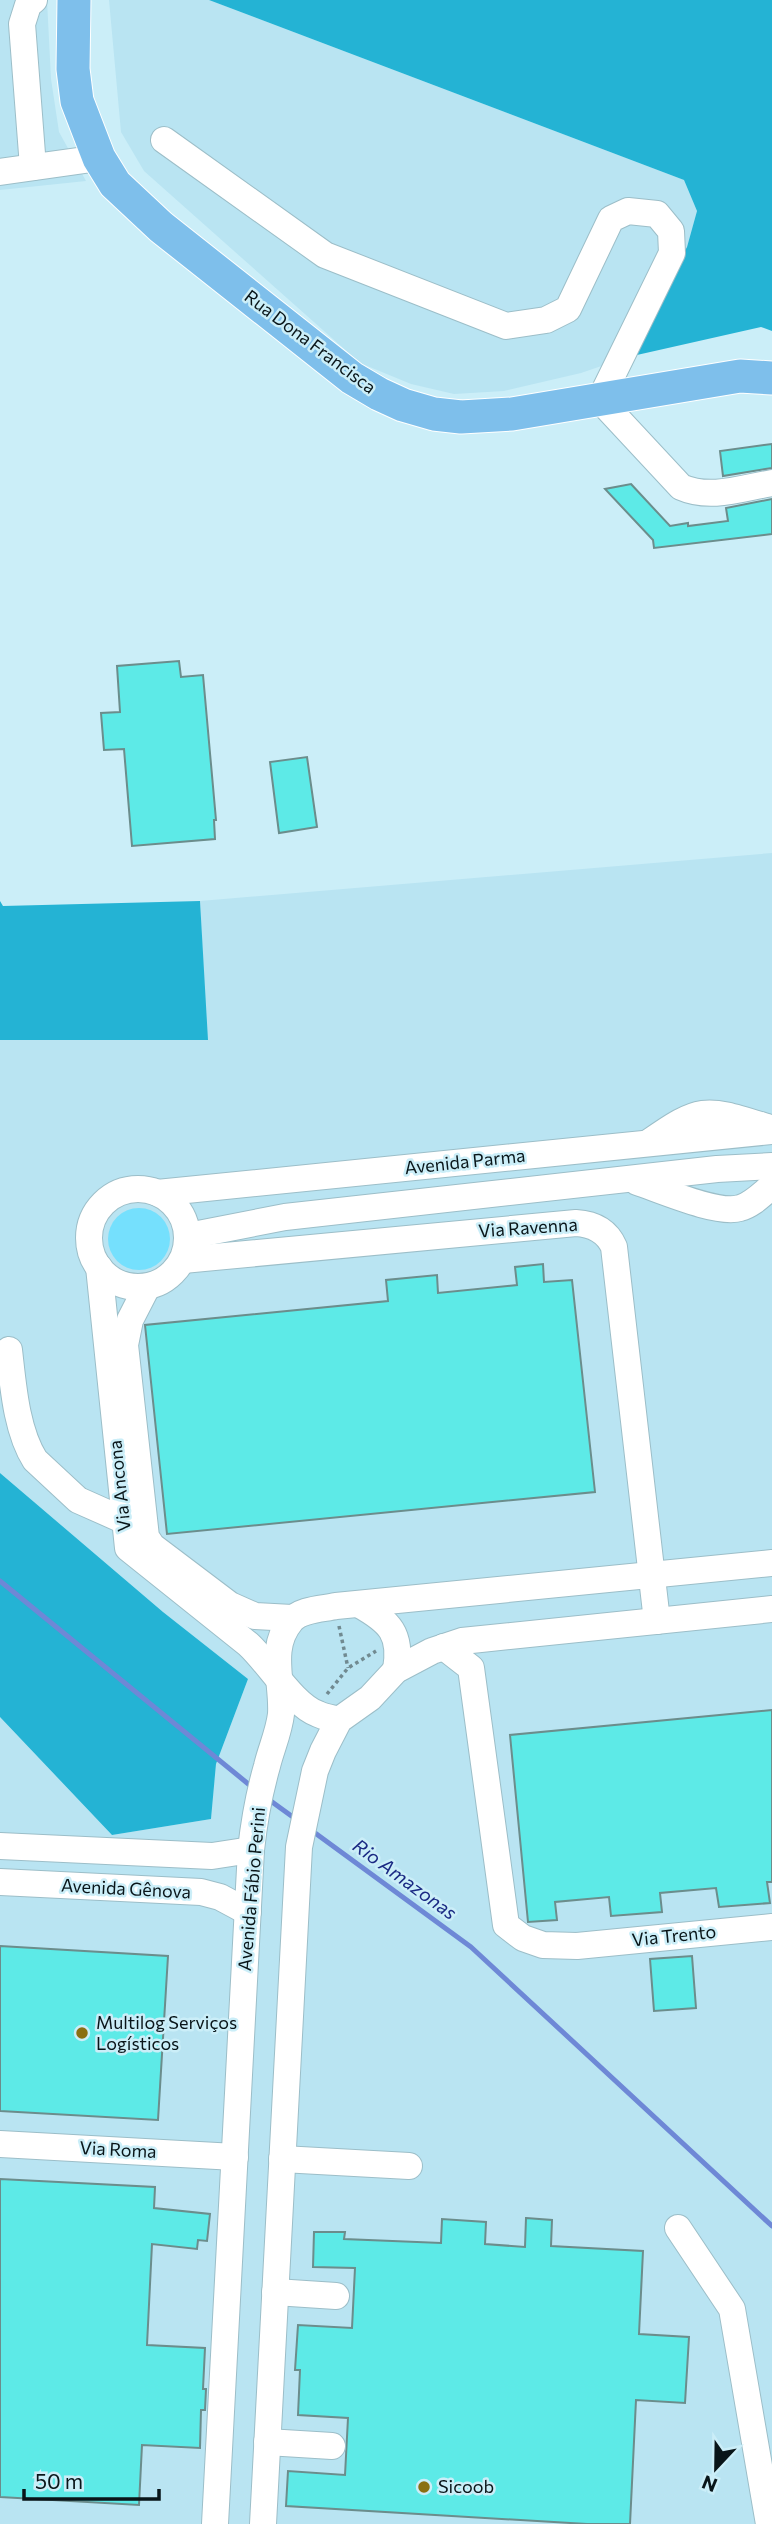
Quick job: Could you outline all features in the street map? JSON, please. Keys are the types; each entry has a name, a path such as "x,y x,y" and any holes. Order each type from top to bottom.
{"main road":[{"name":"Rua Dona Francisca","path":"74,0 73,69 77,101 99,159 114,184 161,227 352,378 379,394 434,414 461,417 512,414 740,376 772,378"}],"street":[{"path":"33,167 22,24 29,5 34,0"},
{"path":"164,140 325,255 506,326 546,320 568,309 611,219 628,211 657,214 671,231 672,253 600,400 681,487 706,494 772,483"},
{"path":"0,172 99,159"},
{"name":"Avenida Parma","path":"158,1194 772,1130"},
{"name":"Avenida Parma","path":"185,1248 285,1217 718,1169 772,1166"},
{"path":"629,1179 728,1210 741,1208 772,1186"},
{"path":"130,1190 144,1190 169,1200 179,1210 185,1248 174,1272 161,1282 147,1287 133,1287 108,1277 92,1255 89,1241 93,1220 104,1203 130,1190"},
{"name":"Via Ravenna","path":"185,1248 576,1223 596,1227 611,1239 614,1247 657,1621"},
{"name":"Via Ancona","path":"99,1267 126,1542 132,1552 248,1644 279,1677"},
{"name":"Via Ancona","path":"147,1287 130,1320 125,1345 146,1537 152,1546 230,1605 255,1616 292,1618"},
{"path":"9,1350 15,1401 34,1461 78,1500 123,1520"},
{"path":"292,1618 310,1611 348,1606 772,1563"},
{"path":"348,1606 376,1614 389,1625 397,1639 397,1670"},
{"path":"263,2524 299,1847 304,1814 323,1751 339,1720 370,1698 397,1670 462,1641 772,1609"},
{"name":"Avenida Fábio Perini","path":"215,2524 251,1850 256,1812 281,1716 278,1646 292,1618"},
{"name":"Via Trento","path":"444,1647 471,1668 506,1925 523,1938 543,1945 576,1946 772,1927"},
{"path":"279,1677 302,1705 317,1714 339,1720"},
{"name":"Avenida Gênova","path":"0,1846 212,1856 251,1850"},
{"name":"Avenida Gênova","path":"0,1882 201,1892 220,1897 248,1912"},
{"name":"Via Roma","path":"0,2144 235,2157"},
{"path":"282,2159 409,2166"},
{"path":"678,2228 732,2309 769,2524"},
{"path":"275,2292 336,2296"},
{"path":"267,2442 332,2446"}],"path":[{"path":"348,1606 348,1668"}],"shaded area":[{"path":"0,0 47,0 51,79 59,132 86,181 0,190"},
{"path":"109,0 209,0 684,180 697,211 687,247 628,357 581,373 504,391 454,394 411,384 360,363 144,171 121,132"},
{"path":"209,0 772,0 772,331 761,327 628,357 687,247 697,211 684,180"},
{"path":"772,853 772,2524 0,2524 0,1717 112,1835 211,1819 216,1764 248,1679 163,1612 0,1473 0,1040 207,1040 200,901"},
{"path":"0,901 3,906 200,901 208,1040 0,1040"},
{"path":"133,1208 145,1208 161,1217 168,1227 168,1251 161,1261 145,1270 133,1270 122,1265 113,1256 108,1245 108,1233 113,1222 122,1213"},
{"path":"0,1473 163,1612 248,1679 216,1764 211,1819 112,1835 0,1717"}],"building":[{"path":"772,444 772,468 723,476 720,451"},
{"path":"631,484 670,526 728,521 726,508 772,499 772,534 654,548 653,540 605,489"},
{"path":"179,661 181,677 203,675 216,820 215,839 132,846 124,749 104,750 101,713 120,712 117,666"},
{"path":"307,757 317,827 279,833 270,762"},
{"path":"543,1264 544,1282 572,1280 595,1492 167,1534 145,1325 388,1301 386,1280 437,1275 438,1293 517,1285 515,1267"},
{"path":"772,1710 772,1882 767,1882 770,1903 719,1907 716,1888 660,1893 662,1912 611,1916 609,1897 555,1902 557,1920 528,1922 510,1735"},
{"name":"Multilog Serviços Logísticos","path":"0,1946 168,1956 158,2120 0,2111"},
{"path":"692,1956 696,2008 654,2011 650,1959"},
{"path":"0,2179 155,2187 154,2208 210,2214 207,2241 198,2240 197,2249 152,2244 147,2345 205,2348 205,2410 201,2410 200,2448 142,2445 139,2505 0,2497"},
{"path":"526,2218 552,2220 551,2246 643,2251 639,2334 689,2337 685,2403 636,2400 630,2524 587,2524 286,2506 288,2471 345,2475 348,2418 298,2415 300,2370 295,2370 298,2325 352,2328 355,2268 313,2267 314,2232 345,2232 344,2239 441,2243 442,2219 486,2222 485,2244 525,2247"}],"waterway":[{"name":"Rio Amazonas","path":"0,1581 252,1787"},
{"name":"Rio Amazonas","path":"268,1799 297,1820"},
{"name":"Rio Amazonas","path":"311,1830 471,1947 772,2226"}],"place":[{"name":"Multilog Serviços Logísticos","path":"82,2033"},
{"name":"Sicoob","path":"424,2487"}]}
